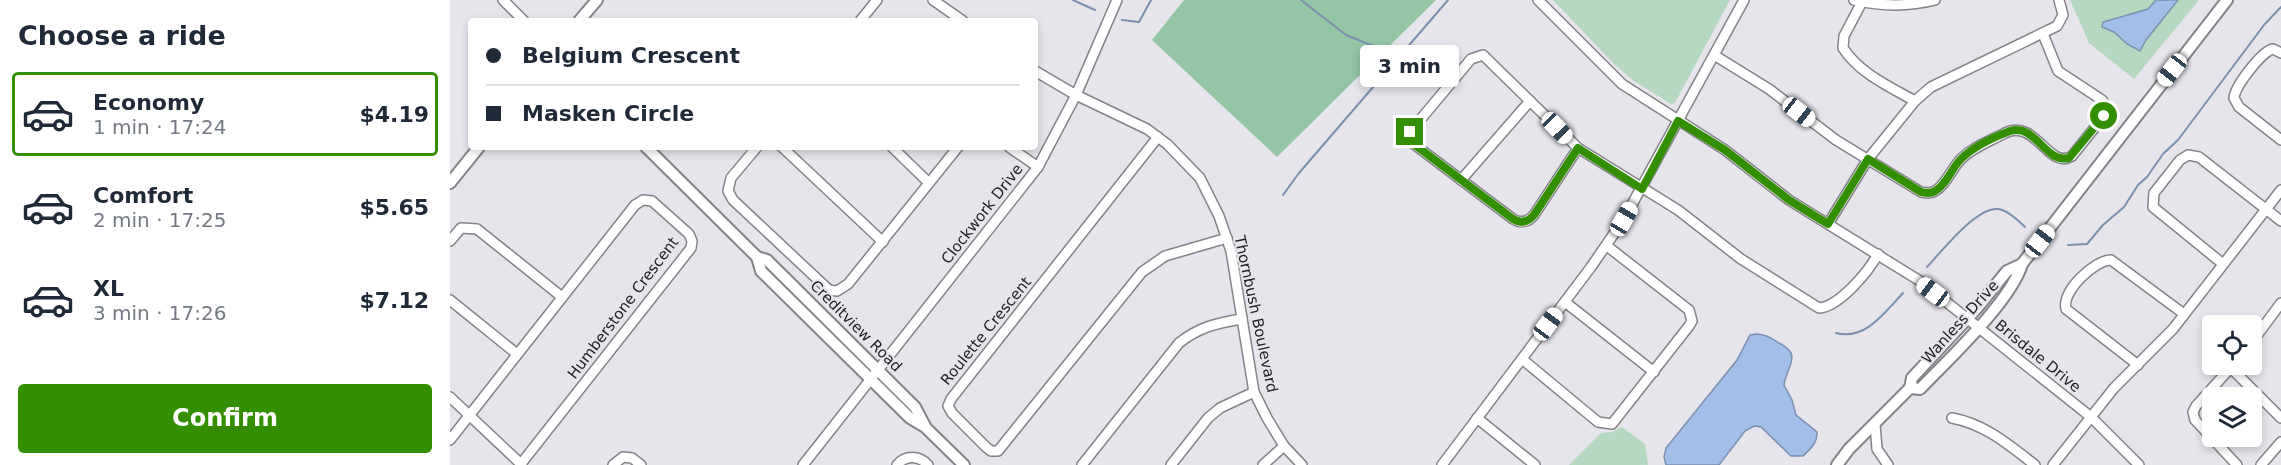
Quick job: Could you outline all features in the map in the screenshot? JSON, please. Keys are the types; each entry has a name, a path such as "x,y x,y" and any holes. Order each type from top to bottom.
{"main road":[{"path":"582,18 597,0"},
{"name":"Wanless Drive","path":"1910,388 1920,388 1978,327 2018,278 2022,264 2227,0"},
{"path":"450,183 477,150"},
{"name":"Creditview Road","path":"648,150 757,257 767,260 879,369 915,406 925,426"},
{"name":"Creditview Road","path":"757,257 761,271 910,418 925,426 964,465"},
{"name":"Wanless Drive","path":"1837,465 1910,388 1912,378 1968,319 2007,272 2022,264"}],"street":[{"path":"503,0 521,18"},
{"path":"862,18 877,0"},
{"path":"933,0 959,18"},
{"name":"Clockwork Drive","path":"803,465 1038,168 1076,95 1118,0"},
{"name":"Brisdale Drive","path":"1538,0 1622,84 1725,150 1789,200 1920,281 2091,417 2139,465"},
{"path":"1442,465 1607,246 1642,189 1744,0"},
{"path":"1915,102 1865,71 1850,58 1843,48 1844,36 1858,1 1904,4 1935,0"},
{"path":"1828,224 1868,159 1930,87 2057,26 2062,19 2063,11 2059,0"},
{"path":"1714,55 1769,89 1825,132 1926,193 1939,188 1962,158 1974,148 2011,131 2026,131 2057,158 2069,158 2104,116 2106,108 2099,97 2058,71 2043,34"},
{"path":"2281,53 2273,49 2263,54 2236,89 2234,98 2239,107 2281,140"},
{"path":"1578,148 1534,215 1525,222 1517,222 1415,145 1410,135 1412,128 1471,59 1479,55 1488,57 1578,148 1678,210 1752,267 1820,308 1830,305 1862,279 1878,254"},
{"name":"Thornbush Boulevard","path":"1038,73 1076,95 1134,122 1158,137 1200,178 1227,238 1254,392 1284,446 1302,465"},
{"path":"1461,180 1530,100"},
{"name":"Roulette Crescent","path":"1158,137 951,399 949,410 986,447 991,451 998,451 1142,272 1165,256 1227,238"},
{"path":"754,150 731,178 728,191 733,200 829,290 837,291 848,284 956,150"},
{"path":"785,150 883,242"},
{"path":"895,150 929,183"},
{"path":"1013,150 1038,168"},
{"path":"2223,264 2153,207 2154,193 2180,160 2188,155 2199,157 2281,221"},
{"path":"2054,465 2114,388 2165,338 2281,190"},
{"name":"Humberstone Crescent","path":"450,440 638,202 652,201 689,234 692,241 688,254 521,465"},
{"path":"450,241 461,228 477,229 562,297"},
{"path":"1522,359 1598,422 1612,424 1689,326 1691,315 1689,310 1607,246"},
{"path":"2138,365 2066,309 2066,298 2083,276 2097,264 2111,260 2184,314"},
{"path":"450,300 516,354"},
{"path":"1565,302 1654,372"},
{"path":"2262,329 2281,303"},
{"path":"1082,465 1179,343 1200,328 1219,322 1242,319"},
{"path":"2225,375 2196,406 2193,415 2195,420 2237,465"},
{"path":"2241,375 2281,418"},
{"path":"1171,465 1208,418 1220,408 1254,392"},
{"path":"450,397 521,465"},
{"path":"1477,418 1535,465"},
{"path":"1952,418 1965,421 1995,435 2035,465"},
{"path":"1875,424 1877,449 1888,465"},
{"path":"2261,465 2281,442"},
{"path":"1263,465 1284,446"},
{"path":"613,465 623,457 632,458 641,465"},
{"path":"897,465 902,459 909,458 924,461 928,465"}],"green space":[{"path":"1184,0 1436,0 1277,157 1152,40"},
{"path":"1553,0 1730,0 1675,103 1671,104 1634,81 1615,65"},
{"path":"2070,0 2199,0 2134,79 2089,43"},
{"path":"1622,427 1645,444 1648,465 1569,465 1601,433 1612,432"}],"water":[{"path":"2156,0 2178,0 2140,51 2127,44 2114,32 2102,27 2103,22 2148,9"},
{"path":"1756,334 1771,338 1790,352 1792,361 1784,385 1792,400 1796,415 1817,432 1813,446 1803,456 1791,456 1761,427 1754,426 1745,431 1719,465 1666,465 1664,457 1666,448 1737,360 1750,335"}],"waterway":[{"path":"1073,0 1095,10"},
{"path":"1122,20 1139,22 1151,0"},
{"path":"1301,0 1346,35 1398,56"},
{"path":"1283,195 1299,173 1448,0"},
{"path":"2068,245 2087,244 2103,225 2124,207 2138,185 2147,177 2163,154 2178,140 2264,25 2281,7"},
{"path":"1927,267 1960,231 1989,210 2005,211 2025,227"},
{"path":"1836,333 1856,333 1865,329 1882,316 1903,293"}],"route":[{"path":"1410,132 1412,143 1517,222 1525,222 1534,215 1578,148 1642,189 1678,121 1725,150 1789,200 1828,224 1868,159 1921,192 1931,193 1939,188 1962,158 1974,148 2011,131 2026,131 2057,158 2069,158 2104,116"}]}
